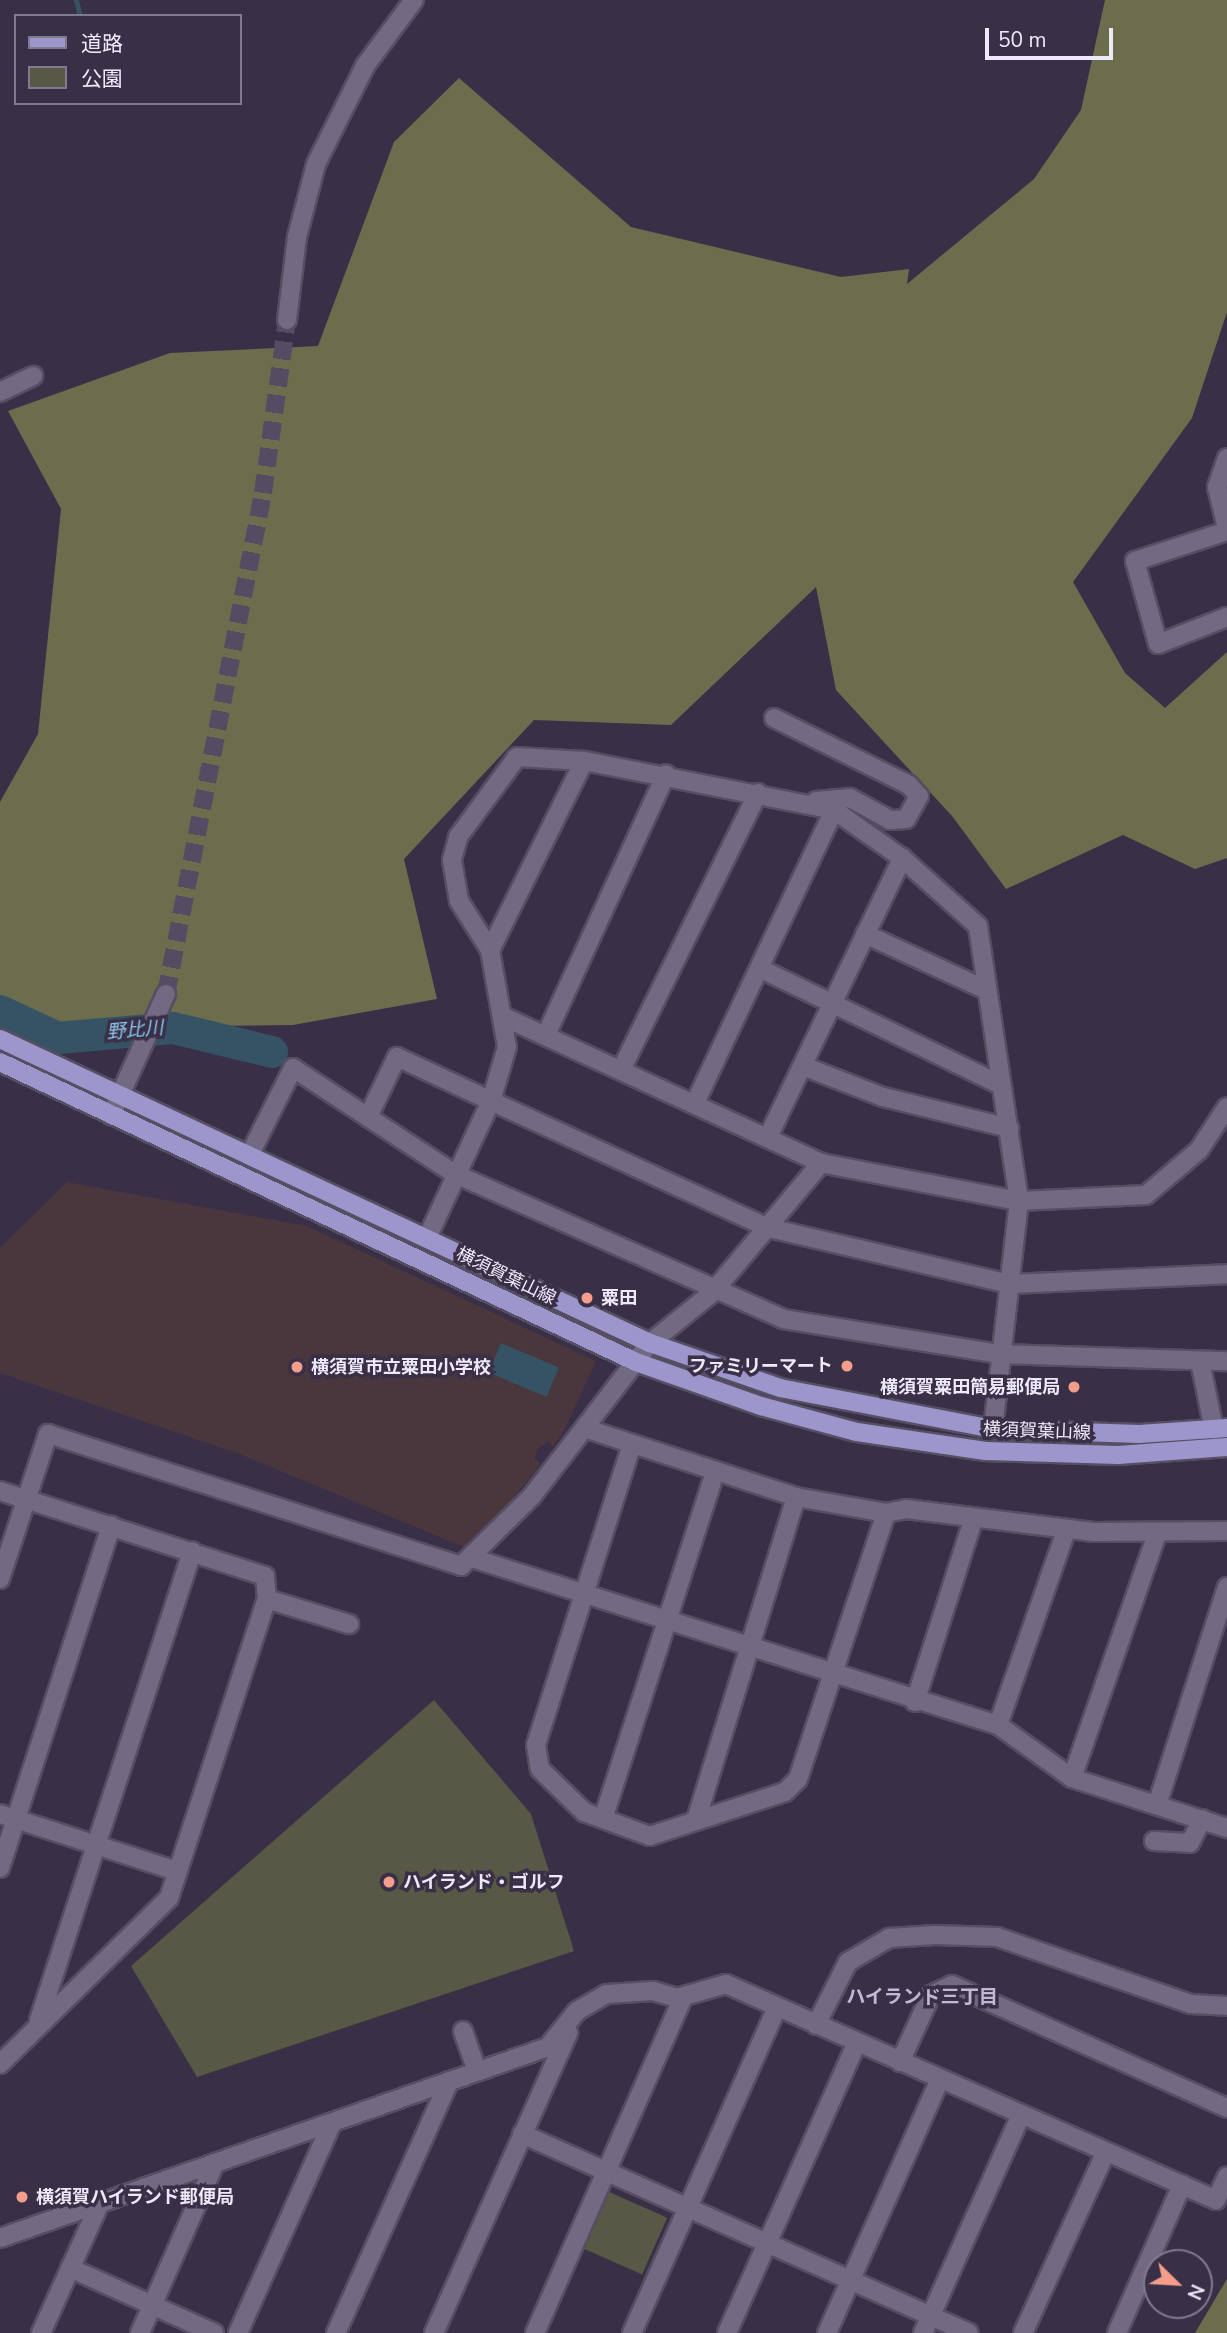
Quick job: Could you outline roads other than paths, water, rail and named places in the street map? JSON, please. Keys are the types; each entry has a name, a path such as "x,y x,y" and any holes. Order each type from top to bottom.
{"main road":[{"name":"横須賀葉山線","path":"0,1039 121,1092 650,1343 780,1388 993,1429 1221,1429"},
{"name":"横須賀葉山線","path":"0,1062 636,1362 785,1412 935,1446 1118,1455 1227,1447"}],"street":[{"path":"287,320 297,237 316,164 365,66 414,0"},
{"path":"0,392 33,376"},
{"path":"1227,458 1217,487 1227,529 1135,561 1158,644 1227,617"},
{"path":"774,718 919,796 906,819 890,820 850,798 799,802"},
{"path":"428,1236 491,1101 507,1046 504,1017 490,950 459,901 452,860 458,837 517,757 584,761 666,774 834,810 902,858 978,926 984,989 1009,1128 1019,1202 993,1429"},
{"path":"490,950 584,761"},
{"path":"546,1035 666,774"},
{"path":"621,1070 758,793"},
{"path":"695,1103 761,969 834,810"},
{"path":"768,1137 902,858"},
{"path":"865,934 984,989"},
{"path":"761,969 999,1083"},
{"path":"111,1115 163,1002"},
{"path":"504,1017 821,1163 1019,1202 1146,1195 1199,1150 1224,1110"},
{"path":"368,1117 397,1057 769,1228 1010,1284 1227,1274"},
{"path":"803,1066 883,1097 1009,1128"},
{"path":"250,1154 293,1068 455,1174 712,1293 838,1332 1000,1354 1227,1361"},
{"path":"1224,1110 1227,1134"},
{"path":"0,1579 48,1434 461,1566 475,1559 587,1429 650,1343 712,1293 821,1163"},
{"path":"1200,1361 1221,1429"},
{"path":"587,1429 715,1473 796,1497 886,1513 906,1509 1066,1531 1157,1534 1227,1531"},
{"path":"632,1444 536,1745 540,1769 583,1812 650,1836 697,1817 785,1792 798,1779 886,1513"},
{"path":"603,1819 715,1473"},
{"path":"0,1491 265,1576 267,1599 169,1898 38,2023 0,2064"},
{"path":"697,1817 796,1497"},
{"path":"915,1702 973,1520"},
{"path":"0,1868 8,1816 111,1526"},
{"path":"998,1725 1066,1531"},
{"path":"1072,1778 1157,1534"},
{"path":"38,2023 192,1552"},
{"path":"475,1559 830,1676 998,1725 1072,1778 1227,1828"},
{"path":"1157,1805 1227,1587"},
{"path":"267,1599 349,1624"},
{"path":"8,1816 177,1871"},
{"path":"1154,1841 1190,1843 1202,1819"},
{"path":"816,2025 848,1962 889,1938 935,1935 997,1937 1191,2004 1227,2006"},
{"path":"0,2238 548,2047 578,2011 607,1994 653,1991 683,1998 726,1984 1216,2200 1227,2176"},
{"path":"900,2062 931,1995 952,1985 1227,2108"},
{"path":"535,2333 683,1998"},
{"path":"632,2333 777,2008"},
{"path":"434,2333 578,2011"},
{"path":"463,2032 477,2071"},
{"path":"727,2333 857,2043"},
{"path":"827,2333 940,2079"},
{"path":"336,2333 449,2081"},
{"path":"923,2333 1021,2115"},
{"path":"238,2333 332,2123"},
{"path":"522,2134 969,2333"},
{"path":"1023,2333 1106,2152"},
{"path":"140,2333 215,2165"},
{"path":"1117,2333 1182,2185"},
{"path":"41,2333 99,2205"},
{"path":"70,2268 214,2333"}],"water":[{"path":"501,1343 559,1368 546,1397 488,1372"}],"waterway":[{"path":"76,0 80,14"},
{"name":"野比川","path":"0,1011 58,1038 173,1028 272,1052"}],"tunnel":[{"path":"166,994 263,493 287,320"}],"place":[{"name":"粟田","path":"587,1298"},
{"name":"ファミリーマート","path":"847,1366"},
{"name":"横須賀市立粟田小学校","path":"297,1367"},
{"name":"横須賀粟田簡易郵便局","path":"1074,1387"},
{"name":"ハイランド・ゴルフ","path":"389,1882"},
{"name":"横須賀ハイランド郵便局","path":"22,2197"}],"district":[{"name":"ハイランド三丁目","path":"922,1998"}]}
